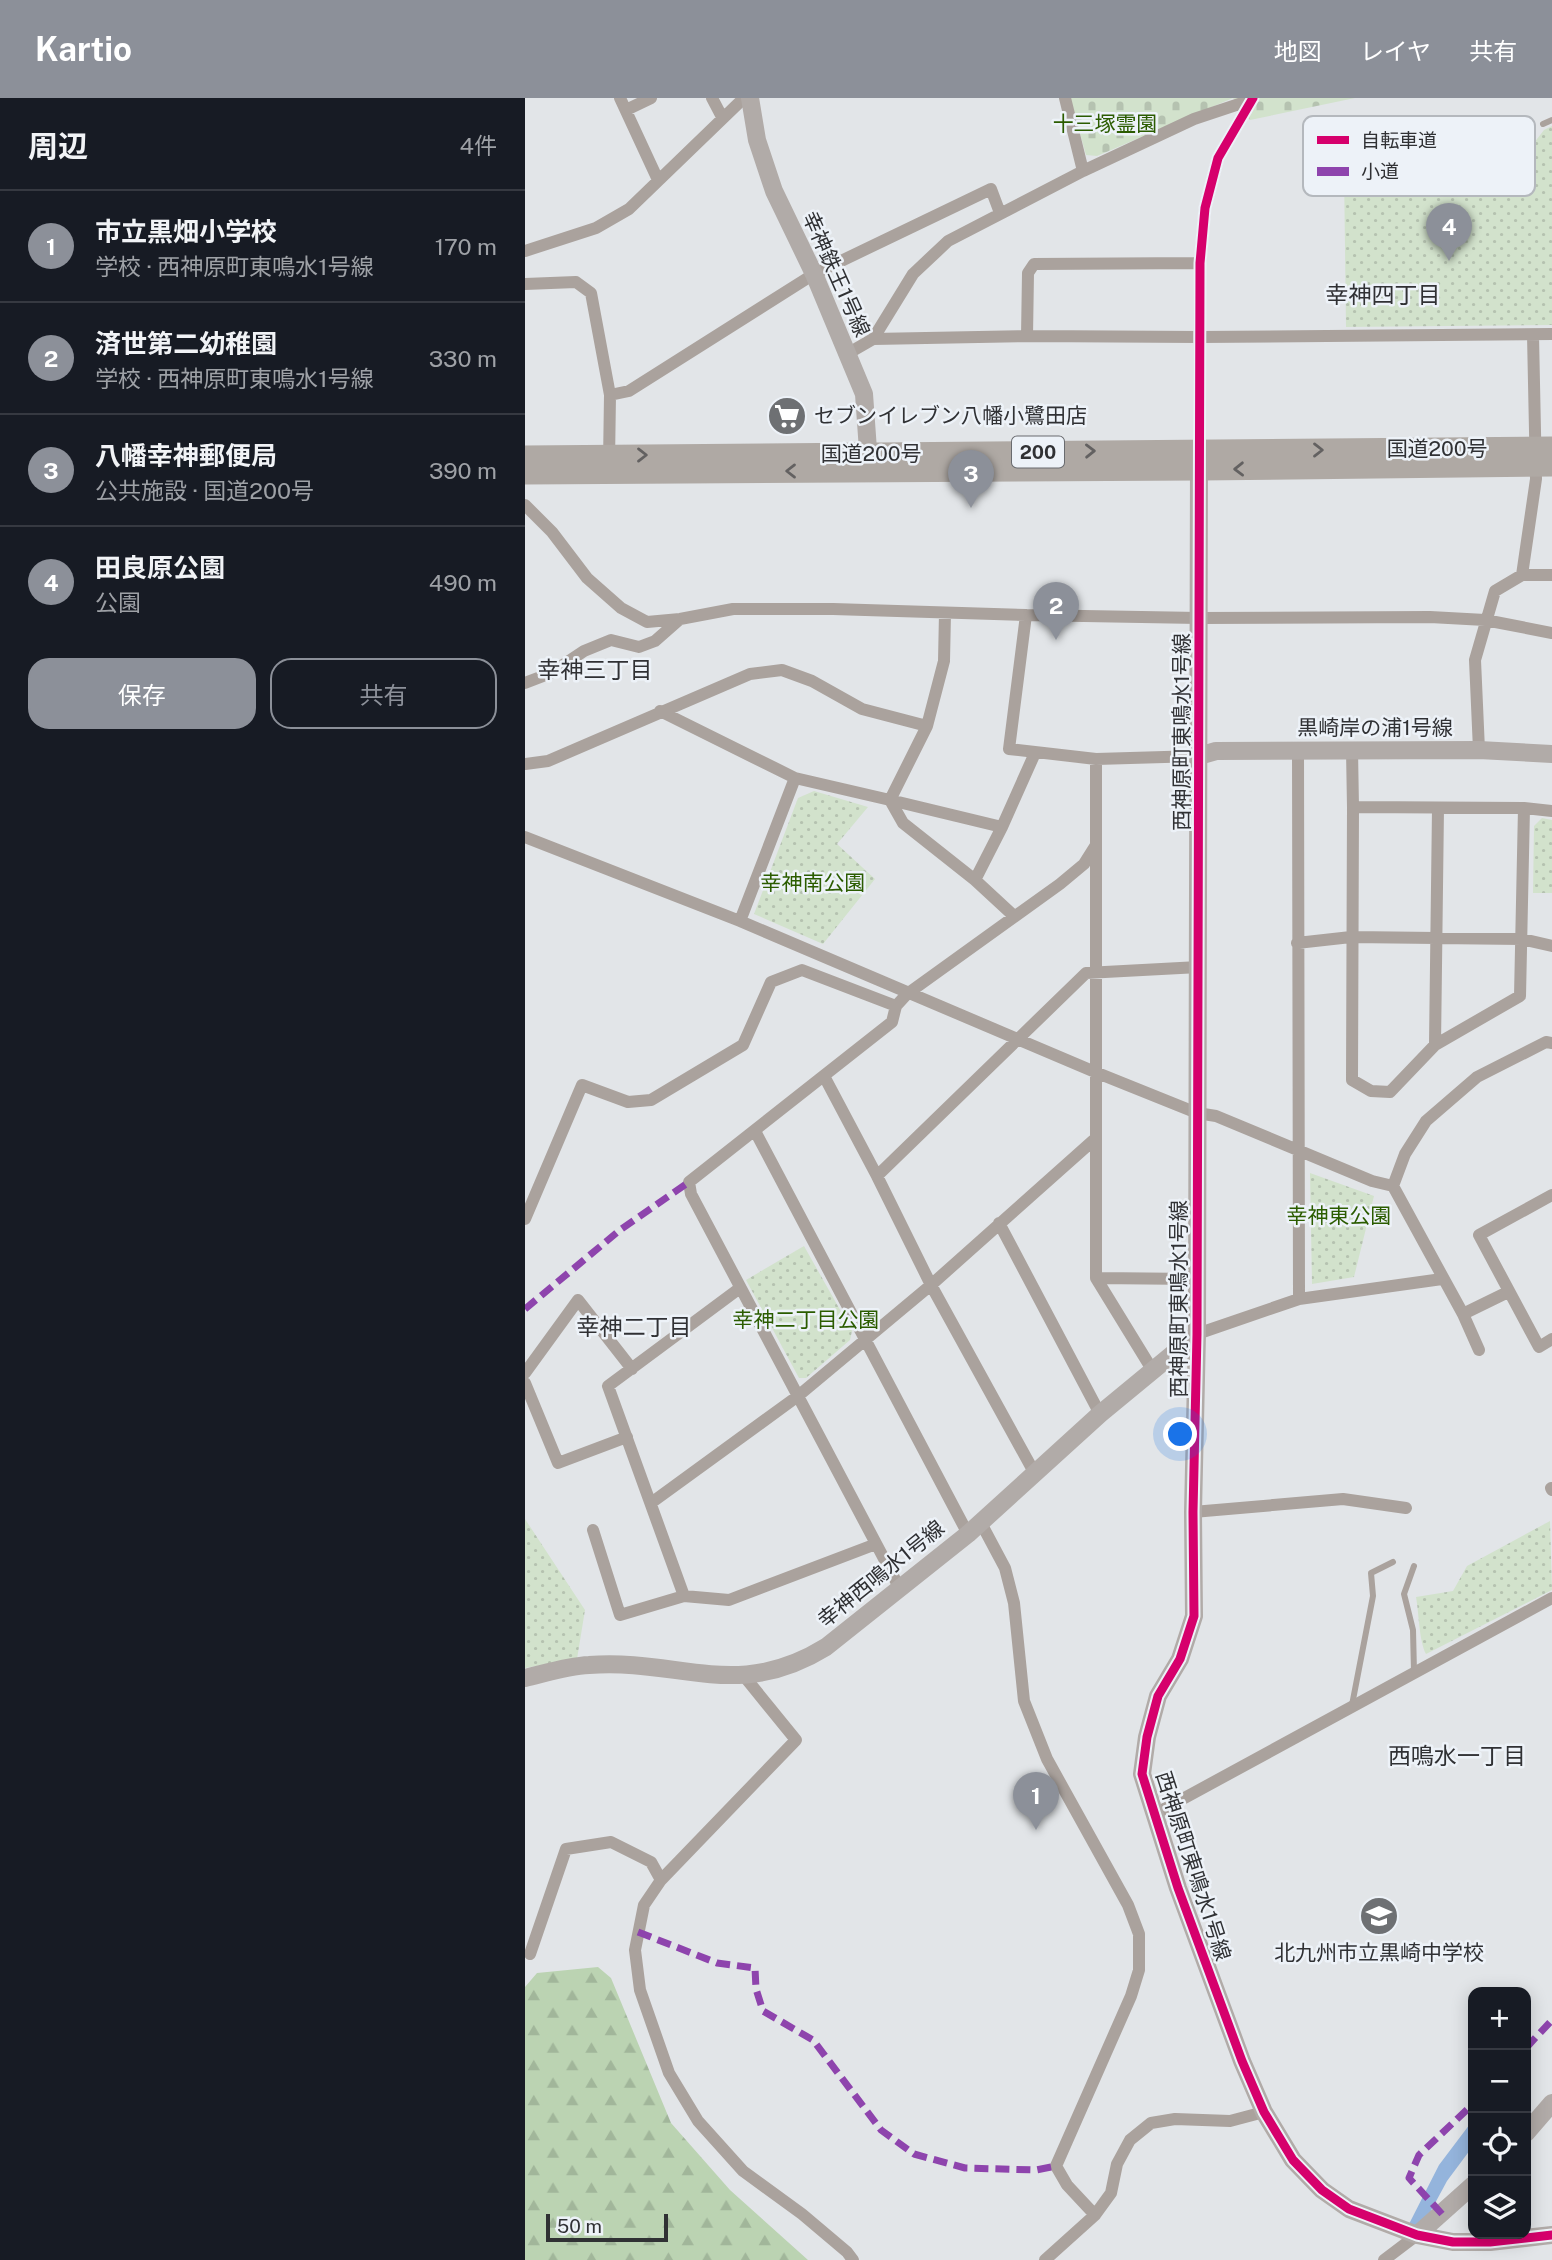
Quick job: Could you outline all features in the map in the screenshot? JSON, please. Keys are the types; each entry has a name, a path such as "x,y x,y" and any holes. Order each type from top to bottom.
{"highway":[{"name":"国道200号","path":"525,457 609,464 1544,456"},
{"name":"国道200号","path":"525,473 609,464"}],"street":[{"path":"651,98 623,104 658,180"},
{"path":"712,98 722,117"},
{"path":"525,251 596,228 629,209 744,98"},
{"name":"幸神鉄王1号線","path":"750,98 757,141 774,191 814,274 864,394 869,462"},
{"path":"1065,98 1083,171"},
{"path":"847,354 873,339 913,274 948,241 1083,171 1194,119 1252,99"},
{"path":"1199,460 1200,263 1205,208 1218,158 1252,99"},
{"path":"610,395 629,391 814,274 991,189 1000,213"},
{"path":"1027,336 1028,273 1034,264 1200,263"},
{"path":"525,284 576,282 591,293 610,395 609,464"},
{"path":"873,339 1552,334"},
{"path":"1522,575 1544,456 1533,335"},
{"name":"西神原町東鳴水1号線","path":"1199,460 1198,1334 1193,1512 1194,1616 1179,1659 1158,1696 1147,1737 1142,1774 1178,1888 1242,2061 1264,2112 1293,2160 1322,2190 1349,2209 1416,2235 1453,2242 1490,2242 1552,2235"},
{"path":"525,505 552,532 587,578 621,607 647,622 733,609 833,609 1199,618 1430,617 1485,620 1552,633"},
{"path":"1479,750 1475,660 1495,591 1522,575 1552,575"},
{"path":"890,800 927,726 944,661 945,613"},
{"path":"1026,615 1009,749 1096,759 1199,757"},
{"path":"525,683 551,673 585,651 611,640 639,647 655,641 680,619"},
{"path":"525,764 548,761 750,674 782,670 812,681 862,709 927,726"},
{"path":"660,711 795,778 1002,827"},
{"path":"1352,750 1352,1080 1371,1091 1390,1092 1435,1045 1520,996 1524,808"},
{"name":"黒崎岸の浦1号線","path":"1199,757 1216,751 1479,750 1552,754"},
{"path":"1298,752 1299,1299"},
{"path":"975,880 1035,753"},
{"path":"1096,759 1096,1278 1153,1371"},
{"path":"740,921 795,778"},
{"path":"890,800 903,823 975,880 1014,916"},
{"path":"1353,807 1524,808 1552,811"},
{"path":"1435,1045 1438,808"},
{"path":"525,836 740,921 1095,1072 1198,1113 1216,1116 1372,1181 1393,1186"},
{"path":"899,1587 691,1194 689,1182 891,1022 896,1006 907,994 1084,864 1096,845"},
{"path":"1297,943 1351,937 1522,939 1552,946"},
{"path":"877,1176 1086,973 1199,967"},
{"path":"525,1219 582,1085 628,1102 651,1100 743,1045 771,982 802,970 896,1006"},
{"path":"1479,1350 1463,1314 1393,1186 1405,1154 1426,1121 1477,1077 1546,1042 1552,1043"},
{"path":"824,1076 931,1285 1034,1472"},
{"path":"755,1131 864,1340 975,1529 1005,1568 1014,1603 1024,1700 1042,1748 1075,1814 1128,1905 1139,1934 1139,1970 1131,1996 1056,2166 1067,2185 1095,2215"},
{"path":"651,1503 798,1396 931,1285 1096,1138"},
{"path":"1552,1195 1479,1235 1539,1347 1552,1339"},
{"path":"999,1223 1100,1414"},
{"path":"1096,1278 1197,1279"},
{"path":"1198,1334 1299,1299 1442,1279"},
{"path":"684,1596 608,1387 740,1288"},
{"path":"1463,1314 1508,1292"},
{"path":"525,1373 579,1300 632,1369"},
{"name":"幸神西鳴水1号線","path":"525,1678 588,1665 634,1666 717,1677 744,1676 777,1670 808,1658 826,1647 975,1529 1100,1414 1198,1334"},
{"path":"525,1383 558,1463 627,1437"},
{"path":"1193,1512 1343,1499 1406,1508"},
{"path":"593,1530 619,1615 684,1596 729,1600 876,1544"},
{"path":"1155,1814 1352,1704 1414,1674 1552,1598"},
{"path":"744,1676 796,1740 661,1880 644,1905 635,1950 640,1990 669,2073 698,2121 743,2171 802,2214 853,2260"},
{"path":"530,1954 566,1849 611,1842 651,1862 661,1880"},
{"path":"1531,2127 1552,2103"},
{"path":"1045,2260 1095,2215 1111,2193 1117,2164 1130,2140 1151,2123 1175,2119 1230,2121 1264,2112"},
{"path":"1384,2260 1468,2189"}],"lane":[{"path":"1543,124 1552,120"},
{"path":"1352,1704 1373,1596 1371,1573 1393,1562"},
{"path":"1413,1566 1404,1594 1413,1630 1414,1674"}],"green space":[{"name":"十三塚霊園","path":"1070,98 1233,98 1097,156 1086,155"},
{"path":"1233,98 1355,98 1250,120"},
{"path":"1552,126 1552,325 1346,327 1344,196 1535,196 1535,142 1544,130"},
{"name":"幸神南公園","path":"814,791 868,807 837,844 875,879 823,944 754,914 798,798"},
{"path":"1542,818 1552,820 1552,893 1533,893 1534,826"},
{"name":"幸神東公園","path":"1310,1173 1374,1196 1354,1277 1312,1284"},
{"name":"幸神二丁目公園","path":"804,1246 852,1331 850,1340 806,1378 799,1378 746,1280"},
{"path":"525,1519 585,1610 577,1659 525,1668"},
{"path":"1550,1521 1552,1590 1426,1654 1416,1597 1453,1591 1467,1566"},
{"path":"598,1967 611,1978 671,2123 730,2190 808,2260 525,2260 525,1987 537,1973"}],"water":[{"path":"1468,2127 1468,2153 1447,2181 1420,2231 1408,2226 1439,2165"}],"marked path":[{"path":"525,1309 620,1230 689,1182"},
{"path":"638,1932 717,1963 755,1968 756,1989 763,2011 813,2040 881,2130 914,2154 965,2168 1036,2170 1056,2166"},
{"path":"1531,2043 1552,2020"},
{"path":"1442,2214 1409,2178 1419,2155 1468,2109"}],"cycle path":[{"path":"1253,98 1218,158 1205,208 1200,263 1194,1616 1180,1659 1158,1696 1147,1737 1142,1774 1178,1888 1242,2061 1264,2112 1293,2160 1322,2190 1349,2209 1417,2235 1453,2242 1490,2242 1552,2235"}],"place":[{"name":"田良原公園","path":"1449,261"},
{"name":"セブンイレブン八幡小鷺田店","path":"787,416"},
{"name":"八幡幸神郵便局","path":"971,508"},
{"name":"済世第二幼稚園","path":"1056,640"},
{"name":"市立黒畑小学校","path":"1036,1830"},
{"name":"北九州市立黒崎中学校","path":"1379,1916"}],"district":[{"name":"幸神四丁目","path":"1383,295"},
{"name":"幸神三丁目","path":"595,670"},
{"name":"幸神二丁目","path":"634,1327"},
{"name":"西鳴水一丁目","path":"1457,1756"}]}
